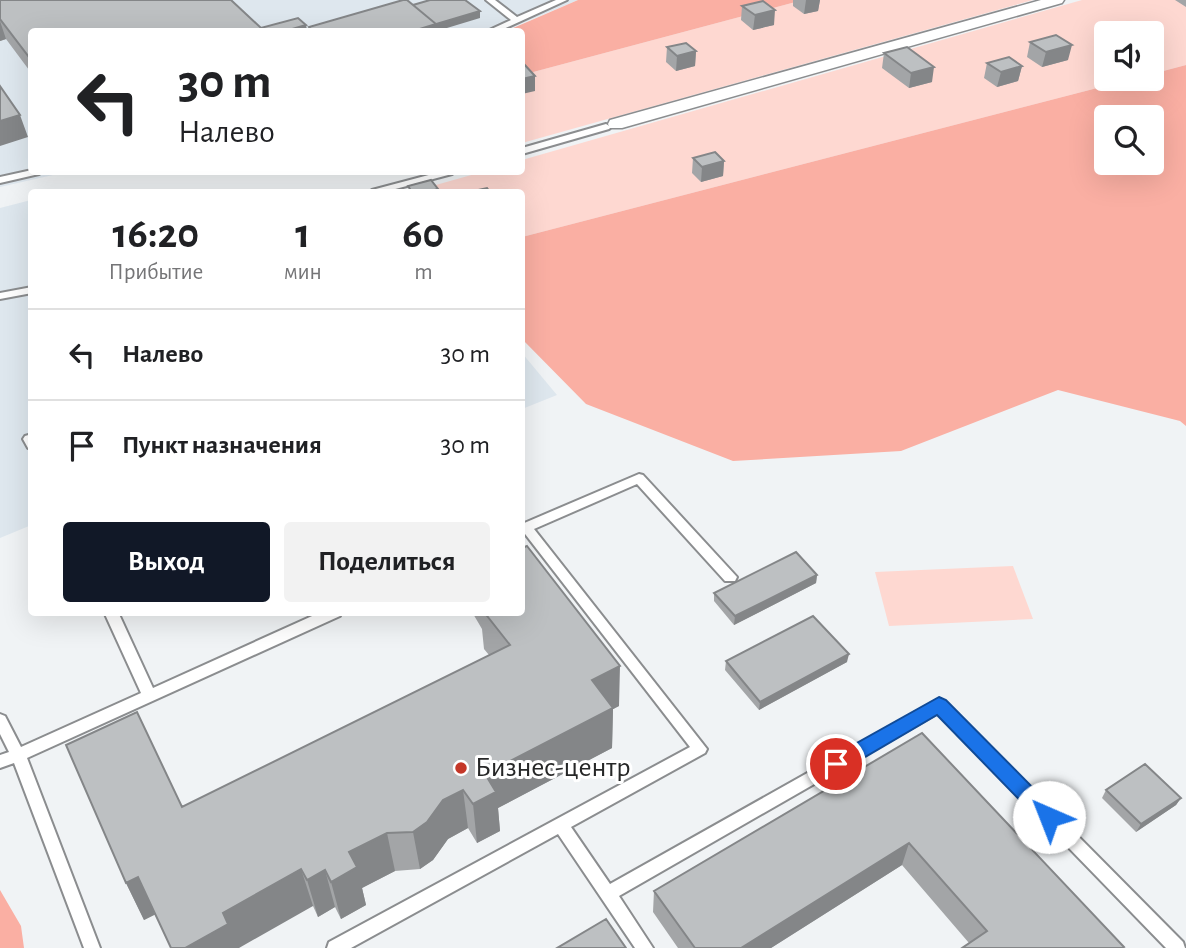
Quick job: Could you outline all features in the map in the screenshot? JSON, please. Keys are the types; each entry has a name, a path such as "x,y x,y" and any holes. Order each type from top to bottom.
{"street":[{"path":"611,125 1057,0"}],"lane":[{"path":"490,0 516,20"},
{"path":"498,28 563,0"},
{"path":"525,150 611,125"},
{"path":"0,180 28,174"},
{"path":"386,189 438,175"},
{"path":"0,296 28,291"},
{"path":"525,528 639,478 730,577"},
{"path":"334,948 700,749 525,529"},
{"path":"113,616 149,696"},
{"path":"0,762 326,616"},
{"path":"608,894 939,705 1177,948"},
{"path":"0,719 18,755 92,948"},
{"path":"561,825 645,948"}],"shaded area":[{"path":"0,0 578,0 511,28 28,28 28,175 53,175 0,187"},
{"path":"578,0 803,0 525,74 525,28 513,28"},
{"path":"803,0 1033,0 525,142 525,74"},
{"path":"1082,0 1186,0 1186,65 1164,71 1164,21 1094,21 1094,89 525,236 525,189 422,189 471,175 525,175 525,159"},
{"path":"1186,65 1186,426 1180,421 1058,390 901,451 733,461 586,404 525,342 525,236 1094,89 1094,91 1164,91 1164,71"},
{"path":"28,201 28,526 0,538 0,208"},
{"path":"525,357 557,395 525,408"},
{"path":"1013,566 1033,619 889,626 875,572"},
{"path":"0,890 21,926 24,948 0,948"}],"building":[{"path":"0,0 231,0 261,28 28,28 28,56 0,19"},
{"path":"403,0 407,0 436,24 423,28 309,27"},
{"path":"430,0 465,0 480,11 433,25 436,24 413,5"},
{"path":"763,1 775,10 755,15 742,6"},
{"path":"298,18 306,25 296,28 261,28"},
{"path":"1056,35 1072,45 1046,52 1030,42"},
{"path":"686,43 696,51 677,56 667,47"},
{"path":"907,47 934,67 911,73 884,53"},
{"path":"1009,57 1022,66 1001,72 987,63"},
{"path":"525,65 535,76 525,78"},
{"path":"0,86 20,115 0,121"},
{"path":"715,152 724,161 702,167 693,158"},
{"path":"431,180 438,189 410,189 408,186"},
{"name":"Бизнес-центр","path":"525,547 620,666 592,680 613,708 485,774 496,792 473,804 463,790 443,800 427,822 413,832 387,833 349,852 357,867 331,882 325,870 307,880 301,869 223,913 228,924 185,948 171,948 138,877 126,883 66,745 137,712 182,807 510,645 487,616 525,616"},
{"path":"796,552 817,575 735,616 714,593"},
{"path":"813,616 849,654 760,702 726,661"},
{"path":"922,733 1124,947 962,948 987,931 909,843 741,948 695,948 654,891"},
{"path":"1145,764 1181,798 1141,824 1106,790"},
{"path":"606,919 626,948 557,948"}],"place":[{"name":"Бизнес-центр","path":"461,768"}],"route":[{"path":"836,764 939,705 1049,817"}]}
